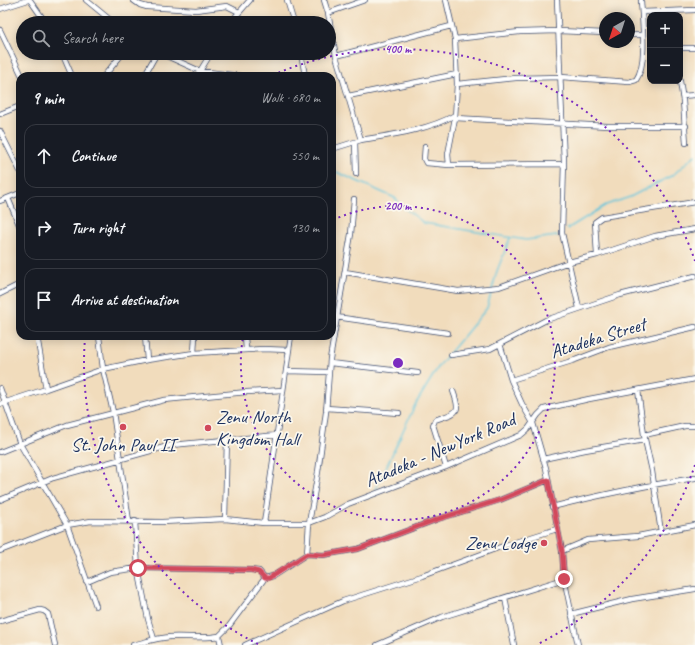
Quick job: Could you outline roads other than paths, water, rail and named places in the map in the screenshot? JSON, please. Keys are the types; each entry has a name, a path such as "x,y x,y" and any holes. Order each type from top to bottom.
{"street":[{"path":"0,9 29,0 41,16"},
{"path":"86,0 105,16"},
{"path":"133,0 140,5 147,7 196,10 227,6 234,8 239,12"},
{"path":"236,16 250,0"},
{"path":"287,0 292,16"},
{"path":"324,0 329,16"},
{"path":"328,13 366,0"},
{"path":"446,0 455,39 457,74 455,116 448,154 450,165"},
{"path":"557,0 564,164 562,233 579,308"},
{"path":"457,84 516,78 561,77 629,82 636,80 640,75 643,50 641,0"},
{"path":"642,12 695,10"},
{"path":"361,140 336,56 451,26"},
{"path":"0,30 20,72"},
{"path":"455,39 520,32 558,31 599,33"},
{"path":"635,35 643,35"},
{"path":"683,48 695,48"},
{"path":"643,50 647,49"},
{"path":"65,60 70,72"},
{"path":"107,72 117,60"},
{"path":"146,72 153,60"},
{"path":"176,60 200,71 208,72"},
{"path":"200,71 207,60"},
{"path":"302,60 304,72"},
{"path":"348,96 457,74"},
{"path":"680,84 686,126 686,143"},
{"path":"682,96 695,95"},
{"path":"0,114 16,108"},
{"path":"336,148 361,140 432,126 455,116 608,126 686,126"},
{"path":"0,131 16,163"},
{"path":"354,142 356,174"},
{"path":"425,146 424,159 426,163 450,165 564,164"},
{"path":"0,201 16,195"},
{"path":"8,198 16,217"},
{"path":"354,199 346,272 336,317 448,333"},
{"path":"597,255 595,222 598,219 623,213 695,202"},
{"path":"346,272 458,291 487,289 499,287 569,262 597,255 655,236 695,229"},
{"path":"451,355 490,349 535,325 579,308 620,295 695,276"},
{"path":"0,292 16,286"},
{"name":"Atadeka Street","path":"511,380 575,360 609,347 695,327"},
{"path":"38,340 46,389"},
{"path":"99,340 103,369 113,412 129,521"},
{"path":"145,340 147,360"},
{"path":"194,353 195,340"},
{"path":"245,340 246,350"},
{"path":"264,523 290,340"},
{"path":"307,554 309,523 318,472 333,340"},
{"path":"500,344 511,380 533,423 543,459 562,550 564,579 578,645"},
{"path":"2,403 103,369 147,360 194,353 274,349 289,350"},
{"path":"330,363 418,373"},
{"path":"286,371 329,372"},
{"name":"Atadeka - NewYork Road","path":"309,523 325,517 348,504 446,467 521,435 528,429 544,409 695,379"},
{"path":"0,388 2,403 20,444 67,525 86,582 96,606"},
{"path":"0,452 67,425 113,412 176,398 284,390"},
{"path":"638,390 644,437 654,484 661,532"},
{"path":"446,467 433,425 435,420 456,412 458,406 453,391"},
{"path":"326,408 399,413"},
{"path":"543,459 644,437 685,426 695,426"},
{"path":"0,500 53,478 172,445 277,435"},
{"path":"225,519 227,440"},
{"path":"552,507 604,494 695,478"},
{"path":"133,645 154,639 170,637 209,638 219,636 229,626 265,578 273,576 307,554 323,555 358,549 438,519 500,500 548,480"},
{"path":"0,551 67,525 92,521 162,522 225,519 264,523 309,523"},
{"path":"135,521 138,568 148,619 154,639"},
{"path":"562,550 588,540 638,536 695,525"},
{"path":"245,645 343,601 422,576 506,545 557,529"},
{"path":"86,582 110,572 138,568 251,570 259,572 265,578"},
{"path":"377,645 442,617 564,579"},
{"path":"571,614 632,599 695,589"},
{"path":"505,598 514,645"},
{"path":"0,621 40,610 44,611 48,614 55,645"},
{"path":"219,636 222,645"}],"waterway":[{"path":"567,229 606,205 630,197 673,175 695,155"},
{"path":"336,172 395,198 402,206 424,223 526,240 557,236"},
{"path":"376,489 415,405 439,366 487,308 497,271 510,238"}],"place":[{"name":"St. John Paul II","path":"123,427"},
{"name":"Zenu North Kingdom Hall","path":"208,428"},
{"name":"Zenu Lodge","path":"544,543"}]}
